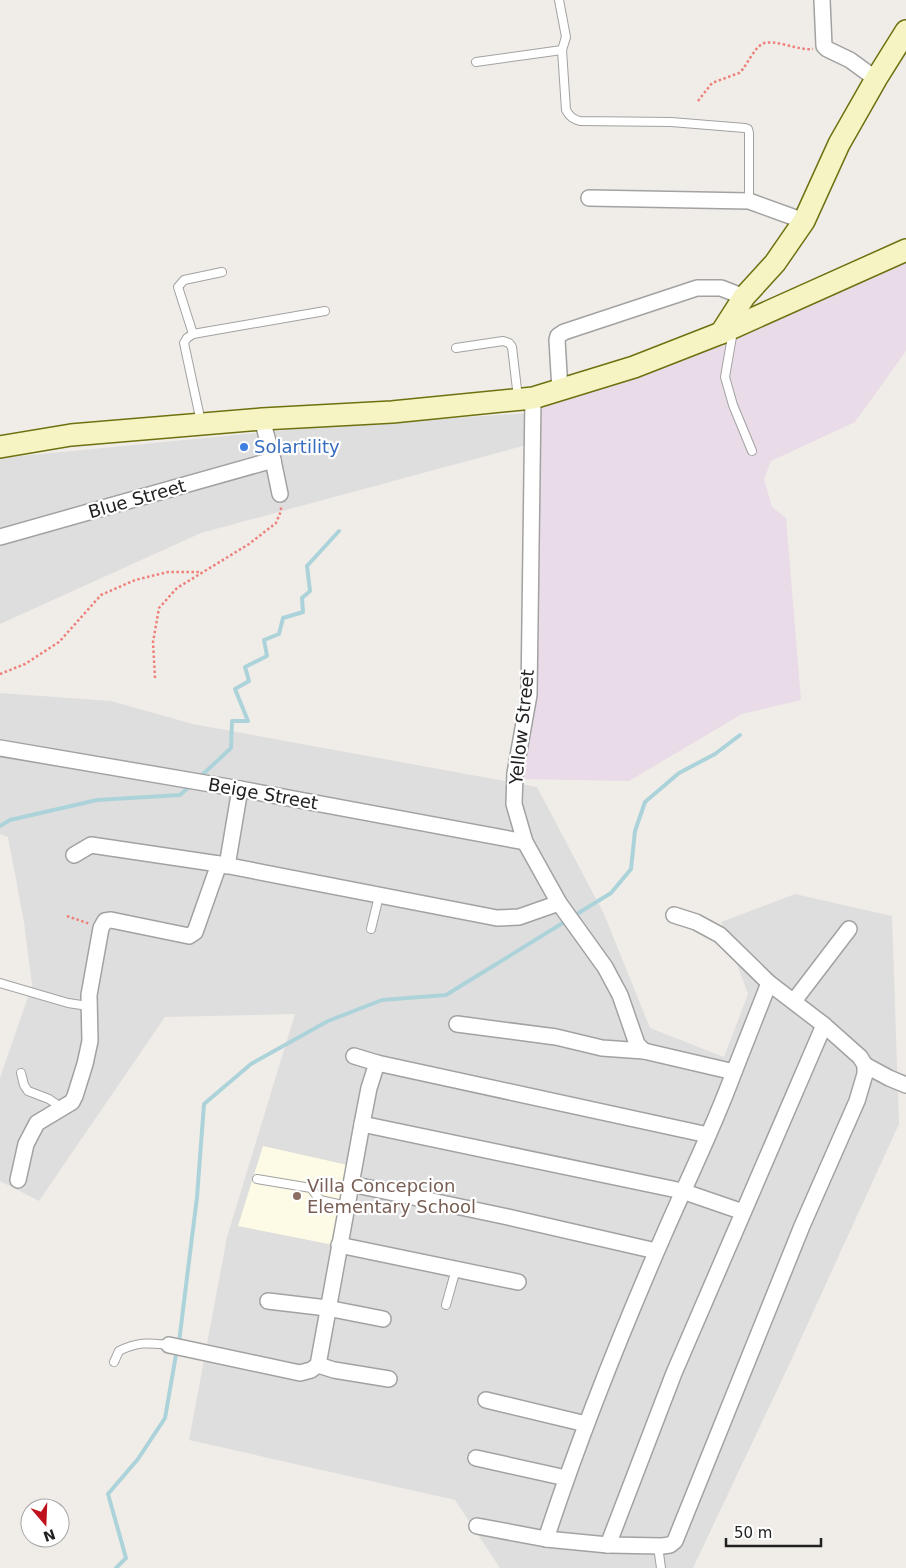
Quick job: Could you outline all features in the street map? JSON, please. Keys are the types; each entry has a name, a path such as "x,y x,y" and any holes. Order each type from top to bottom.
{"street":[{"path":"822,0 824,46 850,60 876,79"},
{"path":"727,330 731,314 775,262 804,221 840,144 876,79 906,31"},
{"path":"589,198 749,201 804,221"},
{"path":"0,448 71,435 262,419 392,412 526,399 634,367 727,330 906,250"},
{"path":"560,390 557,340 558,336 564,332 697,288 721,288 744,297"},
{"name":"Yellow Street","path":"526,399 529,695 515,773 514,804 525,842 561,905 605,967 620,995 637,1044 644,1051"},
{"path":"262,419 280,494"},
{"name":"Blue Street","path":"0,538 273,460"},
{"name":"Beige Street","path":"0,748 240,789 525,842"},
{"path":"18,1180 26,1144 37,1123 72,1102 75,1096 90,1041 88,1006 101,928 105,921 111,920 189,936 193,935 223,865 240,789"},
{"path":"74,855 86,846 91,845 223,865 497,918 519,916 561,905"},
{"path":"674,915 696,922 720,935 769,983 824,1026 860,1057 865,1065 906,1085"},
{"path":"794,1001 849,929"},
{"path":"546,1539 586,1424 656,1251 721,1108 769,983"},
{"path":"457,1024 556,1038 602,1048 644,1051 734,1072"},
{"path":"608,1545 674,1373 824,1026"},
{"path":"354,1056 377,1063 708,1135"},
{"path":"318,1366 327,1308 369,1088 377,1063"},
{"path":"477,1526 546,1539 608,1545 667,1546 675,1541 802,1226 857,1101 865,1074 865,1065"},
{"path":"362,1124 682,1191 743,1212"},
{"path":"351,1184 508,1216 656,1251"},
{"path":"339,1244 518,1282"},
{"path":"268,1301 327,1308 382,1319"},
{"path":"170,1345 300,1373 318,1366 389,1379"},
{"path":"486,1400 586,1424"},
{"path":"476,1458 566,1478"}],"lane":[{"path":"559,0 566,37 562,50 566,110 573,119 671,122 748,129 749,201"},
{"path":"476,62 562,50"},
{"path":"193,334 178,287 184,280 222,272"},
{"path":"201,424 184,343 187,338 193,334 325,312"},
{"path":"727,330 726,377 733,405 752,451"},
{"path":"456,348 503,341 508,343 512,347 526,399"},
{"path":"372,929 379,896"},
{"path":"0,983 68,1003 88,1006"},
{"path":"21,1073 24,1085 28,1090 49,1099 62,1108"},
{"path":"257,1179 311,1188 320,1200 347,1206"},
{"path":"446,1305 456,1269"},
{"path":"114,1362 119,1351 133,1344 146,1342 170,1345"},
{"path":"658,1546 661,1568"}],"path":[{"path":"698,101 712,83 739,73 761,45 770,42 797,49 811,50 824,46"},
{"path":"155,678 153,642 159,608 177,588 249,544 276,523 281,511 280,494"},
{"path":"0,674 25,664 59,642 101,595 135,580 168,572 202,572"},
{"path":"66,916 101,928"}],"shaded area":[{"path":"906,258 906,351 855,422 771,461 764,479 772,507 786,518 801,700 742,714 629,781 520,779 534,407"},
{"path":"530,413 530,444 201,533 0,624 0,458 319,427"},
{"path":"0,693 111,701 193,724 537,787 604,914 650,1028 724,1057 748,994 721,922 795,894 892,916 899,1124 788,1367 693,1568 500,1568 455,1500 189,1440 227,1237 295,1014 165,1017 39,1201 0,1181 0,1078 32,985 24,922 8,837 0,834"},
{"name":"Villa Concepcion Elementary School","path":"263,1146 352,1166 339,1246 238,1226"}],"waterway":[{"path":"200,777 231,748 232,721 248,721 235,689 249,681 245,667 267,656 264,640 279,634 283,618 303,612 302,598 310,591 307,566 339,531"},
{"path":"572,917 611,893 631,869 635,831 645,802 679,773 715,754 740,735"},
{"path":"0,826 10,820 97,800 180,795 191,785"},
{"path":"179,1342 197,1197 204,1104 251,1064 328,1021 382,1000 446,995 566,921"},
{"path":"116,1568 126,1558 108,1494 138,1459 165,1418 177,1349"}],"place":[{"name":"Solartility","path":"244,447"},
{"name":"Villa Concepcion Elementary School","path":"297,1196"}]}
